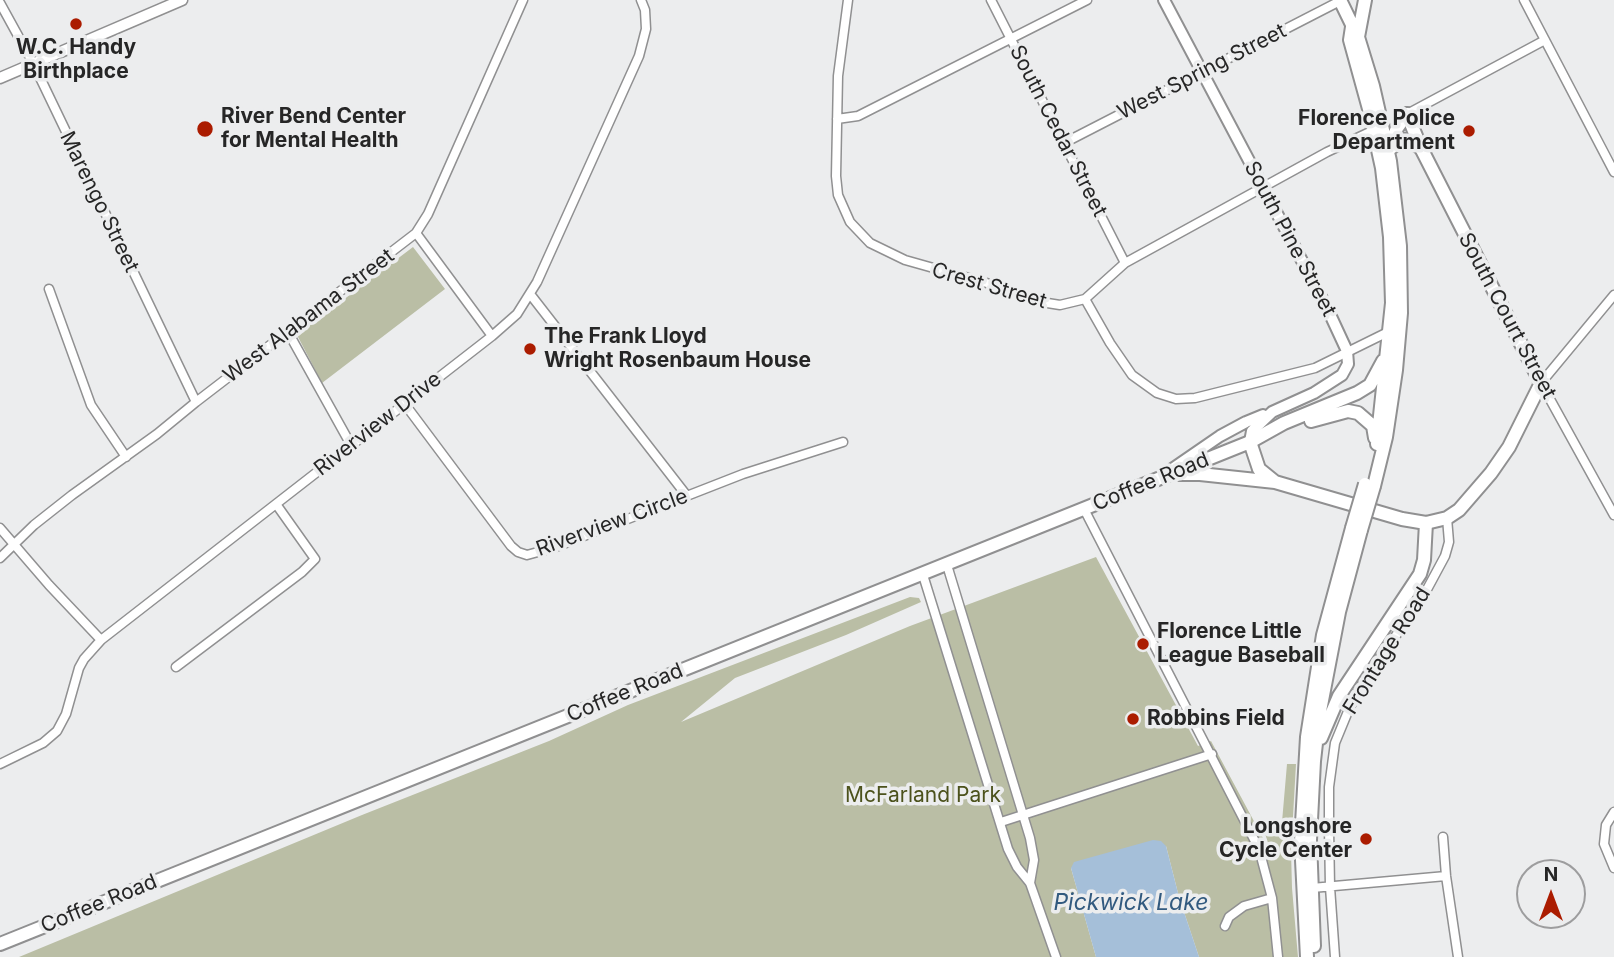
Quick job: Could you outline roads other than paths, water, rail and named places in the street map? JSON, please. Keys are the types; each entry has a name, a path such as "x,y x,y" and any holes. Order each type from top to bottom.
{"main road":[{"name":"South Pine Street","path":"1164,0 1328,310 1347,351"},
{"path":"1307,957 1301,841 1307,737 1323,635 1392,408 1401,313 1399,233 1388,151 1380,113 1355,32 1341,0"},
{"path":"1365,0 1350,40 1382,167 1390,237 1392,303 1377,448 1370,485"},
{"path":"1380,113 1395,117 1408,114"},
{"path":"1388,151 1397,128 1408,114"},
{"name":"South Court Street","path":"1408,114 1421,148 1541,383"},
{"path":"1388,151 1401,140 1408,140 1421,148"},
{"path":"1250,442 1284,423 1370,385 1380,370 1388,346"},
{"path":"1166,474 1220,436 1314,393 1342,375 1348,363 1347,351"},
{"path":"1166,474 1200,474 1275,482 1402,519 1426,523 1447,518 1467,502 1509,447 1541,383"},
{"path":"1250,442 1331,414 1348,411 1366,418 1373,426 1377,448"},
{"path":"1272,412 1252,431 1250,442 1259,469 1275,482"},
{"name":"Coffee Road","path":"0,944 1250,442"},
{"path":"1314,761 1339,696 1420,574 1424,560 1426,523"},
{"path":"1315,957 1310,840 1314,761 1330,650 1357,529"}],"street":[{"path":"0,78 183,0"},
{"name":"West Alabama Street","path":"0,558 34,525 72,495 126,457 415,233 428,215 523,0"},
{"name":"Riverview Drive","path":"0,764 43,743 57,731 66,714 79,668 101,640 517,314 530,294 639,56 646,29 642,0"},
{"name":"Crest Street","path":"848,0 840,57 836,119 838,195 850,222 870,243 923,267 1015,291 1041,302 1060,306 1086,299"},
{"name":"South Cedar Street","path":"991,0 1125,263"},
{"path":"836,119 858,116 1087,0"},
{"name":"West Spring Street","path":"1064,143 1341,0"},
{"path":"1524,0 1614,172"},
{"name":"Marengo Street","path":"0,3 33,63 196,402"},
{"path":"1408,114 1545,40"},
{"path":"1374,130 1326,152 1125,263 1086,299 1110,344 1132,375 1157,393 1176,399 1195,398 1315,368 1390,331"},
{"path":"415,233 492,336"},
{"path":"49,289 91,405 126,457"},
{"path":"530,294 687,496"},
{"path":"1541,383 1614,295"},
{"path":"288,332 351,444"},
{"name":"South Court Street","path":"1541,383 1614,514"},
{"name":"Riverview Circle","path":"404,403 519,552 527,555 538,554 743,474 843,442"},
{"path":"176,667 302,572 315,559 276,504"},
{"path":"1084,509 1259,849 1272,898 1278,957"},
{"name":"Frontage Road","path":"1335,957 1330,887 1329,786 1333,752 1340,726 1363,683 1434,578 1449,542 1447,518"},
{"path":"0,528 101,640"},
{"path":"947,565 1024,815 1034,860 1030,883"},
{"path":"923,575 1008,849 1017,867 1030,883 1056,957"},
{"path":"1001,822 1212,754"},
{"path":"1313,785 1329,786"},
{"path":"1614,812 1606,825 1604,844 1614,868"},
{"path":"1443,837 1458,957"},
{"path":"1312,888 1446,876"},
{"path":"1225,926 1229,918 1244,906 1272,898"}],"water":[{"name":"Pickwick Lake","path":"1153,840 1161,841 1166,846 1199,957 1096,957 1071,868 1074,862"}],"place":[{"name":"W.C. Handy Birthplace","path":"76,24"},
{"name":"River Bend Center for Mental Health","path":"205,129"},
{"name":"Florence Police Department","path":"1469,131"},
{"name":"The Frank Lloyd Wright Rosenbaum House","path":"530,349"},
{"name":"Florence Little League Baseball","path":"1143,644"},
{"name":"Robbins Field","path":"1133,719"},
{"name":"Longshore Cycle Center","path":"1366,839"}],"park label":[{"name":"McFarland Park","path":"923,796"}]}
